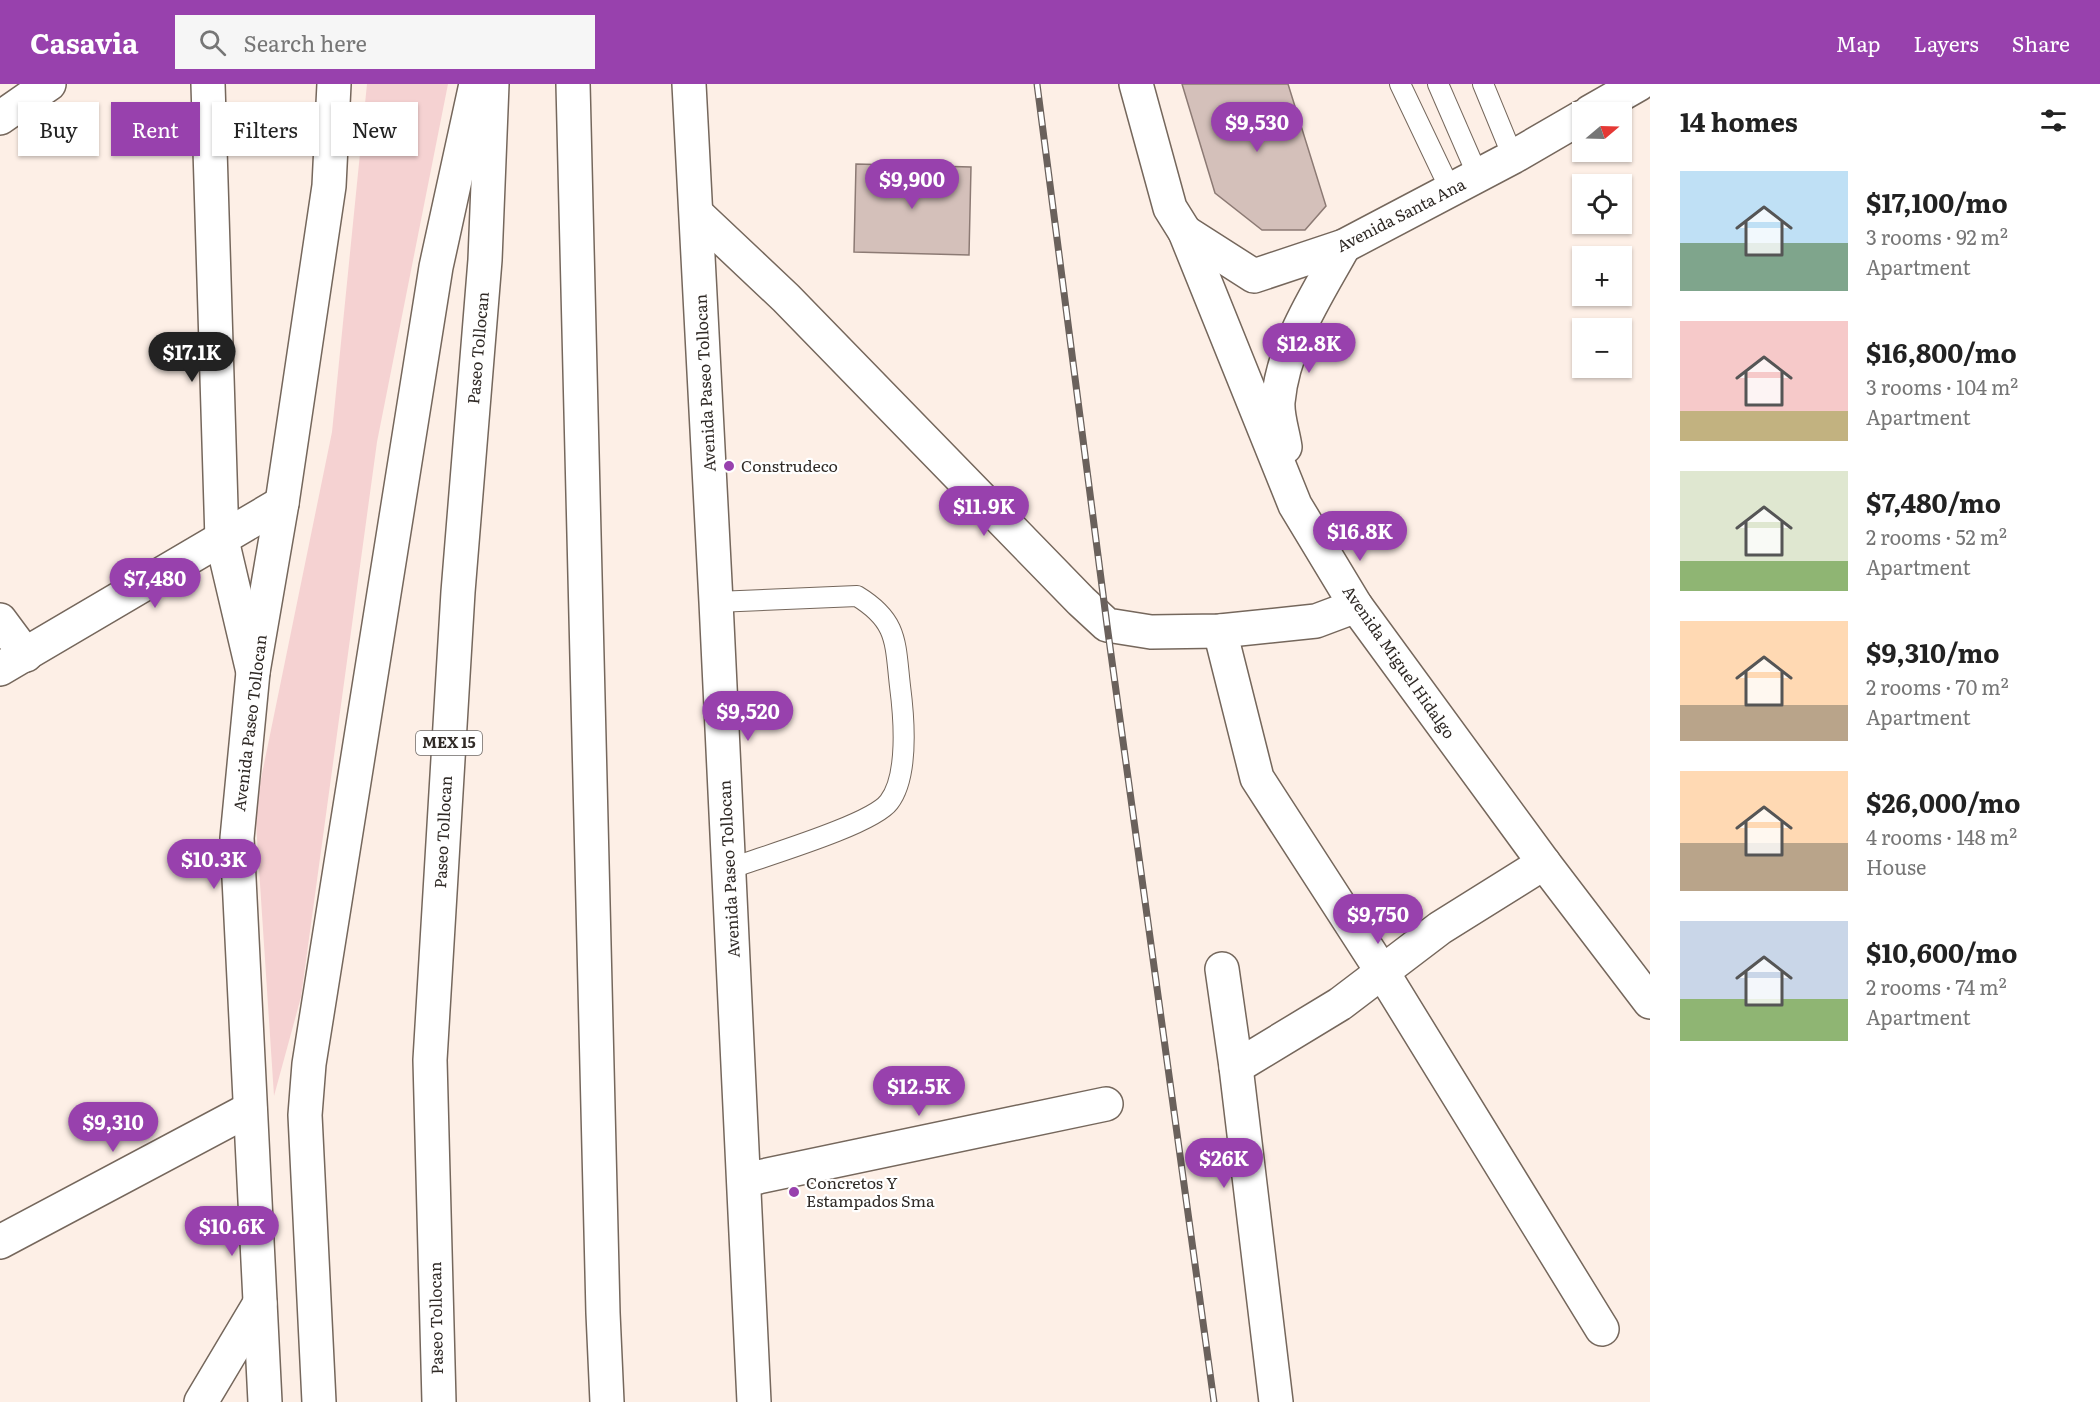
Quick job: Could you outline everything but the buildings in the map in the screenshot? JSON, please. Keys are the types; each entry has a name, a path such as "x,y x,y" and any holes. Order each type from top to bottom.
{"main road":[{"path":"0,118 49,84"},
{"path":"208,84 222,540 253,672"},
{"name":"Avenida Paseo Tollocan","path":"265,1402 237,838 253,672 282,503 329,186 334,84"},
{"path":"319,1402 305,1115 309,1064 436,267 476,84"},
{"name":"Paseo Tollocan","path":"438,1402 430,1060 458,592 485,260 492,84"},
{"path":"573,84 607,1402"},
{"name":"Avenida Paseo Tollocan","path":"689,84 754,1402"},
{"name":"Avenida Miguel Hidalgo","path":"1136,84 1170,208 1185,232 1295,505 1356,606 1544,863 1644,984"},
{"path":"1608,102 1639,84"},
{"name":"Avenida Santa Ana","path":"1185,232 1254,276 1344,246 1513,157 1572,123"},
{"path":"697,214 786,298 1107,625 1151,632 1220,631 1316,621 1356,606"},
{"path":"1295,505 1278,404 1283,376 1296,335 1344,246"},
{"path":"0,620 13,662 282,503"},
{"path":"1220,631 1257,778 1383,973 1602,1329"},
{"path":"1236,1067 1340,1004 1440,928 1544,863"},
{"path":"1222,969 1276,1402"},
{"path":"744,1180 1106,1104"},
{"path":"0,1242 250,1109"},
{"path":"201,1402 260,1304"},
{"path":"603,1313 622,1402"}],"lane":[{"path":"1400,84 1464,183"},
{"path":"1438,84 1464,183"},
{"path":"1483,84 1513,157"},
{"path":"716,602 858,596 876,607 886,621 894,639 905,721 900,778 889,803 864,820 729,869"}],"shaded area":[{"path":"367,84 448,84 377,442 301,997 274,1096 255,808 332,432 360,156 418,156 418,102 365,102"}],"railway":[{"path":"1037,84 1107,625 1214,1402"}],"place":[{"name":"Construdeco","path":"729,466"},
{"name":"Concretos Y Estampados Sma","path":"794,1192"}]}
